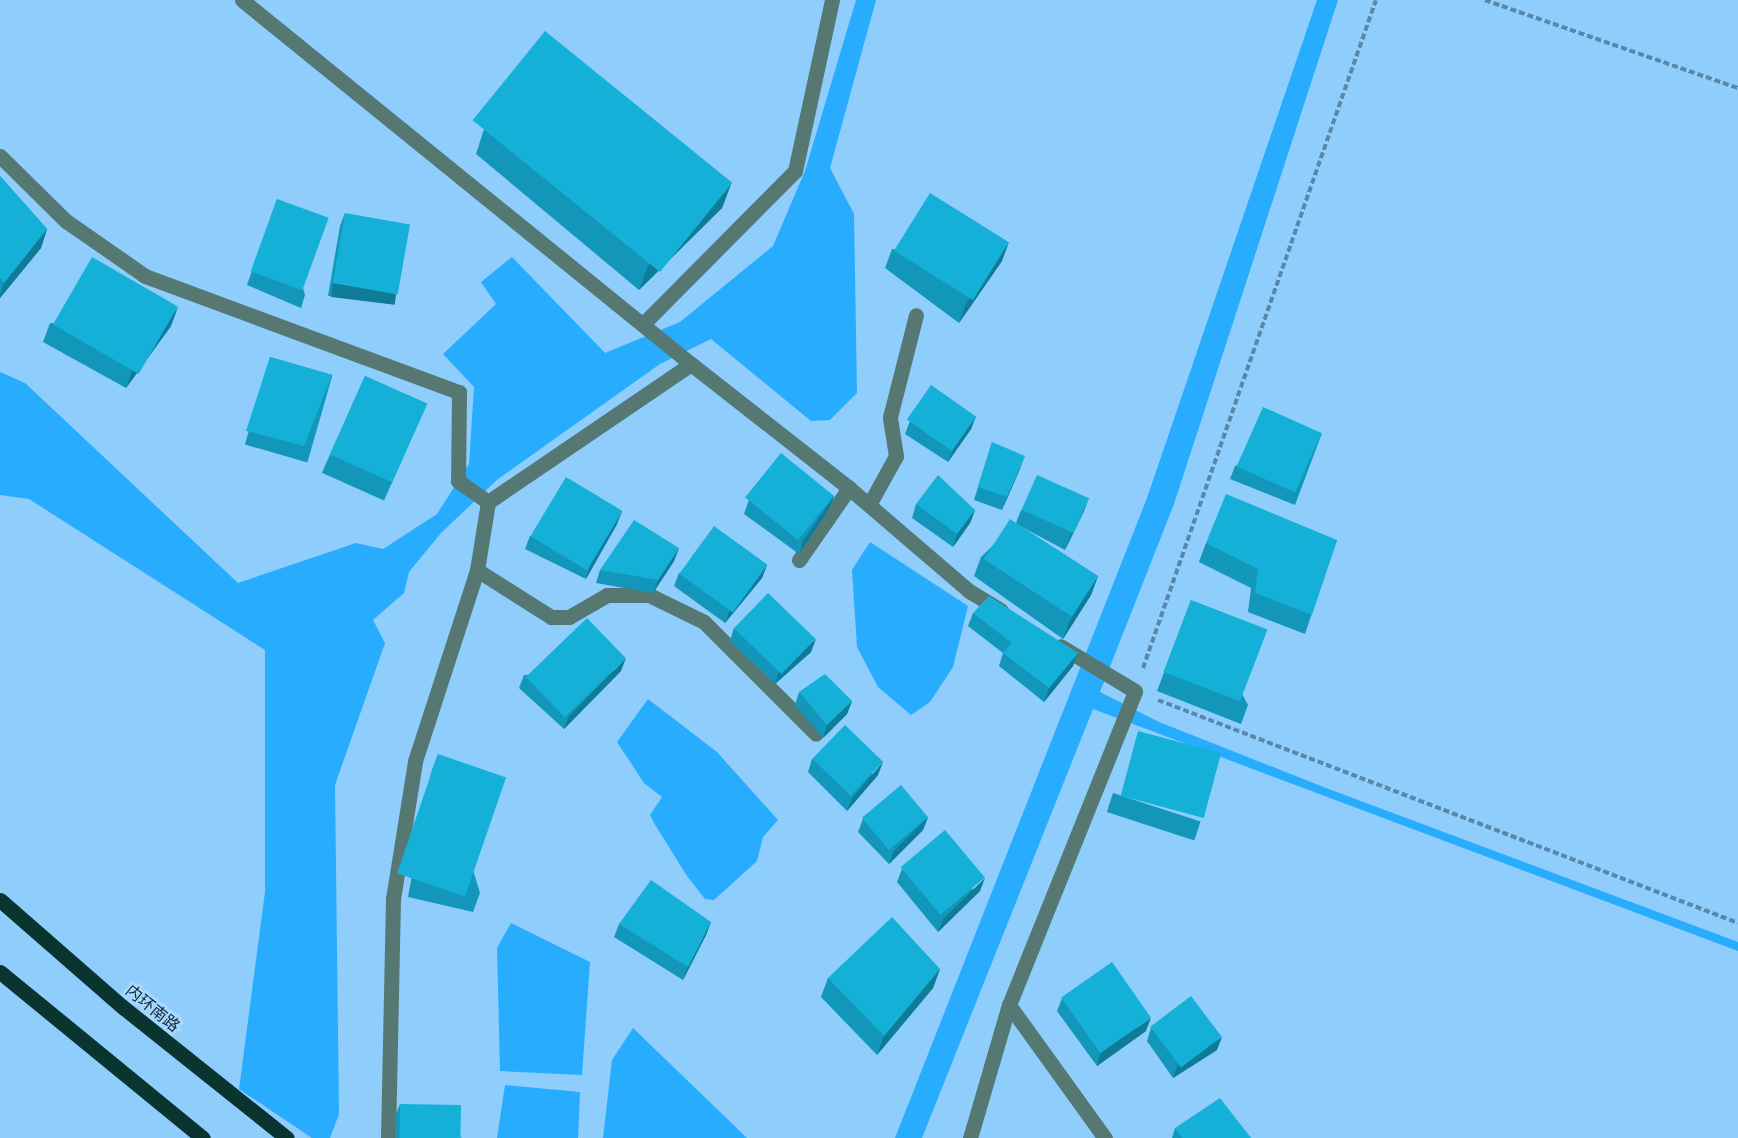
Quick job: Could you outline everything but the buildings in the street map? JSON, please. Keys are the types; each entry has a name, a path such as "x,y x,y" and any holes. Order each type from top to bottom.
{"main road":[{"name":"内环南路","path":"0,900 124,1008 288,1138"},
{"path":"0,972 203,1138"}],"street":[{"path":"242,0 691,364 849,488 969,591 1018,620"},
{"path":"643,324 795,171 832,0"},
{"path":"0,156 66,221 145,276 459,392 458,481 488,502"},
{"path":"869,505 896,456 890,417 916,315"},
{"path":"388,1138 393,899 413,772 477,570 488,502 691,364"},
{"path":"799,560 849,488"},
{"path":"477,570 551,617 569,617 607,595 649,595 704,622 816,734"},
{"path":"970,1138 1009,1005 1135,691 1047,638"},
{"path":"1009,1005 1105,1138"}],"path":[{"path":"1376,0 1135,691 1738,923"},
{"path":"1485,0 1738,88"}],"water":[{"path":"856,0 876,0 830,168 854,214 857,393 830,420 811,421 711,339 660,364 498,479 441,533 409,572 404,593 373,620 385,643 335,785 339,1114 330,1138 312,1138 239,1089 265,892 265,650 29,499 0,495 0,372 25,383 238,583 356,543 383,549 437,514 469,464 474,387 443,354 496,304 481,282 512,257 605,353 680,322 773,246 805,171"},
{"path":"1317,0 1338,0 1174,504 1100,692 1159,722 1326,788 1738,942 1738,951 1093,709 922,1138 895,1138 1147,498"},
{"path":"870,542 968,606 953,667 930,702 911,715 878,687 857,647 852,570"},
{"path":"648,699 717,752 778,820 763,837 757,861 714,900 705,899 687,876 654,823 650,815 662,797 644,783 617,742"},
{"path":"511,923 590,962 582,1075 500,1071 497,948"},
{"path":"633,1028 747,1138 603,1138 612,1060"},
{"path":"505,1085 580,1092 578,1138 497,1138"}]}
